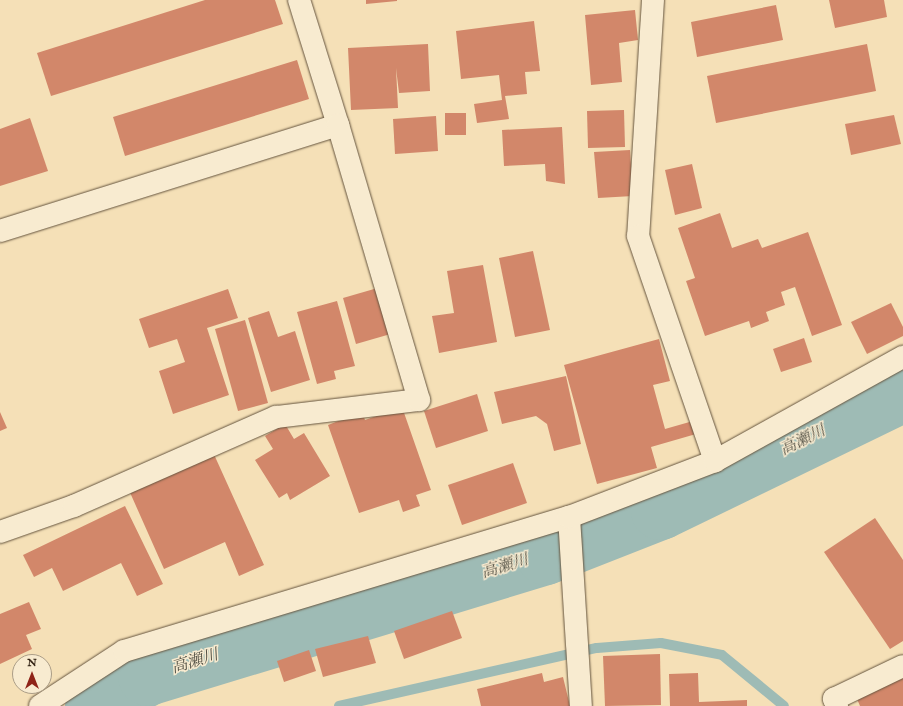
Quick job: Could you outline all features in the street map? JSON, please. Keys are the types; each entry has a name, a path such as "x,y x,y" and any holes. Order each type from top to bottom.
{"street":[{"path":"0,532 74,506 276,417 419,400 338,125 299,0"},
{"path":"653,0 638,236 715,461"},
{"path":"0,231 338,125"},
{"path":"40,706 124,651 569,517 715,461 903,357"},
{"path":"569,517 581,706"},
{"path":"837,706 834,699 903,666"}],"building":[{"path":"205,0 275,0 283,24 51,96 37,53"},
{"path":"366,0 397,0 397,1 366,4"},
{"path":"829,0 884,0 887,17 835,28"},
{"path":"776,5 783,40 697,57 691,22"},
{"path":"635,10 638,40 619,43 622,82 591,85 585,15"},
{"path":"534,21 540,71 525,72 527,94 505,96 509,119 477,123 474,104 502,100 499,75 461,79 456,31"},
{"path":"428,44 430,91 399,93 396,68 398,108 351,110 348,48"},
{"path":"867,44 876,91 716,123 707,76"},
{"path":"297,60 309,99 125,156 113,117"},
{"path":"624,110 625,147 588,148 587,111"},
{"path":"445,113 466,113 466,135 445,135"},
{"path":"894,115 901,144 851,155 845,124"},
{"path":"436,116 438,151 395,154 393,119"},
{"path":"30,118 48,171 0,186 0,129"},
{"path":"562,127 565,184 546,181 545,164 504,166 502,130"},
{"path":"630,150 633,196 598,198 594,152"},
{"path":"692,164 702,208 675,215 665,170"},
{"path":"720,213 732,248 758,239 762,248 808,232 842,325 812,336 795,287 781,292 785,305 766,312 769,321 751,328 749,321 705,336 686,281 695,278 678,228"},
{"path":"533,251 550,330 515,337 499,258"},
{"path":"483,265 497,342 439,353 432,316 454,313 447,271"},
{"path":"381,287 394,333 356,344 343,298"},
{"path":"228,289 238,318 207,328 229,395 173,414 159,371 185,362 177,339 149,348 139,319"},
{"path":"337,301 355,366 334,371 336,379 317,384 297,312"},
{"path":"891,303 903,327 903,336 867,354 851,322"},
{"path":"269,311 278,337 295,331 310,380 271,392 248,318"},
{"path":"245,320 268,403 238,411 215,329"},
{"path":"804,338 812,362 781,372 773,349"},
{"path":"659,339 670,381 653,385 665,429 693,421 696,434 651,447 657,468 597,484 564,365"},
{"path":"566,376 581,444 554,451 547,424 536,416 502,424 494,392"},
{"path":"477,394 488,431 436,448 424,411"},
{"path":"402,407 431,490 416,495 420,506 403,512 399,500 359,513 328,425 362,412 365,420"},
{"path":"0,412 7,428 0,431"},
{"path":"285,424 294,439 304,433 330,476 290,500 287,493 279,498 255,460 273,449 265,436"},
{"path":"212,450 264,565 239,576 225,542 164,569 128,488"},
{"path":"513,463 527,503 462,525 448,485"},
{"path":"125,506 163,584 137,596 121,563 63,591 52,568 34,577 23,555"},
{"path":"875,518 903,560 903,641 890,649 824,552"},
{"path":"29,602 41,629 26,635 32,649 21,654 12,654 12,658 0,664 0,614"},
{"path":"452,611 462,638 404,659 394,631"},
{"path":"368,636 376,663 323,677 315,649"},
{"path":"309,650 316,671 284,682 277,661"},
{"path":"660,654 661,705 605,706 603,656"},
{"path":"542,673 544,682 563,677 570,706 481,706 477,689"},
{"path":"698,673 699,702 747,700 747,706 670,706 669,674"},
{"path":"903,673 903,706 860,706 855,694"}],"waterway":[{"name":"高瀬川","path":"94,706 147,676 545,555 660,510 903,392"},
{"path":"339,706 597,648 661,643 722,655 784,706"}]}
